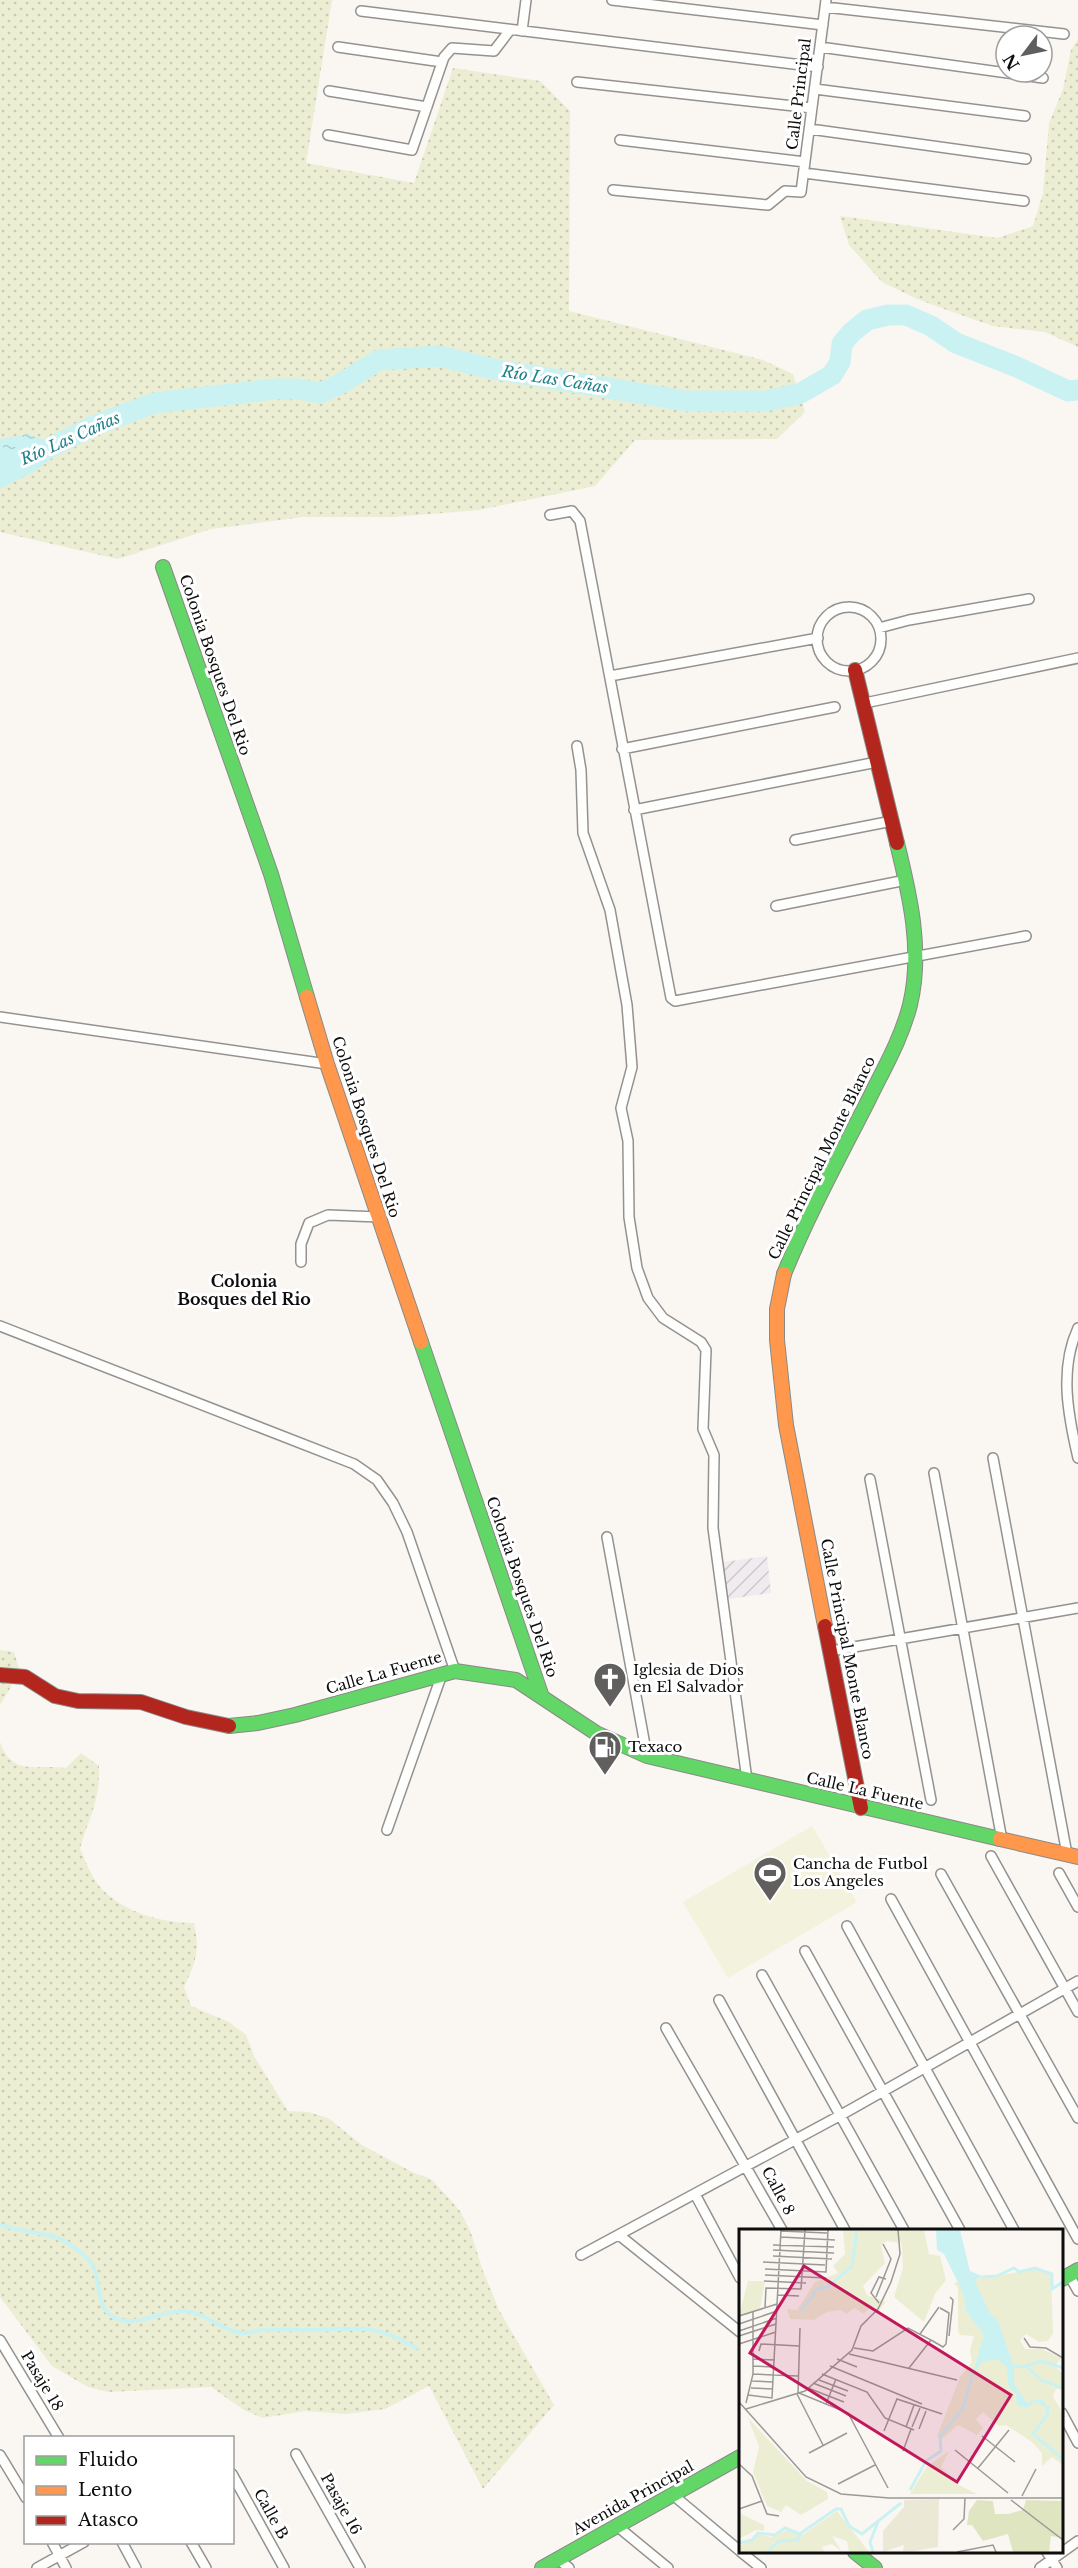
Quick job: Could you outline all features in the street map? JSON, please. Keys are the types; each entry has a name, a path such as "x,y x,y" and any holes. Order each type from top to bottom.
{"street":[{"path":"522,31 526,0"},
{"path":"612,0 823,25"},
{"path":"826,3 1064,34"},
{"name":"Calle Principal","path":"614,190 768,205 785,191 801,192 826,3"},
{"path":"361,11 818,67"},
{"path":"328,135 412,150 442,62 452,48 494,51 510,30"},
{"path":"820,47 994,71"},
{"path":"338,48 442,62"},
{"path":"577,82 812,108"},
{"path":"815,89 1025,116"},
{"path":"329,91 427,107"},
{"path":"810,129 1026,159"},
{"path":"620,140 805,162"},
{"path":"804,173 1024,201"},
{"path":"550,515 572,511 580,521 670,998 675,1001 1026,936"},
{"name":"Colonia Bosques Del Rio","path":"163,567 271,874 327,1064 542,1697"},
{"path":"879,628 909,620 1029,599"},
{"path":"844,607 865,611 874,619 879,628 881,639 874,659 866,666 855,670 846,671 829,663 819,648 820,628 825,618 844,607"},
{"path":"609,676 818,638"},
{"path":"865,704 1078,658"},
{"name":"Calle Principal Monte Blanco","path":"855,670 906,880 914,924 915,958 910,1004 898,1041 784,1273 777,1309 777,1340 786,1425 861,1808"},
{"path":"622,749 835,707"},
{"path":"577,746 581,770 583,833 610,910 627,1005 632,1068 621,1108 628,1141 629,1217 637,1268 648,1298 663,1318 701,1342 706,1350 703,1429 714,1455 713,1528 747,1780"},
{"path":"634,810 878,762"},
{"path":"795,840 892,821"},
{"path":"776,906 906,880"},
{"path":"0,1017 327,1064"},
{"path":"301,1262 301,1244 309,1223 328,1215 379,1217"},
{"path":"0,1326 354,1464 377,1480 393,1503 407,1532 448,1672 387,1830"},
{"path":"1078,1328 1068,1359 1066,1381 1078,1458"},
{"path":"993,1458 1023,1618 1073,1856"},
{"path":"934,1473 1002,1839"},
{"path":"870,1479 931,1800"},
{"path":"606,1537 647,1756"},
{"path":"831,1651 1078,1608"},
{"name":"Calle La Fuente","path":"0,1675 25,1677 55,1696 78,1701 141,1702 186,1717 224,1726 258,1723 295,1715 448,1672 516,1680 597,1733 647,1756 1073,1856"},
{"path":"991,1856 1078,2012"},
{"path":"1059,1873 1078,1907"},
{"path":"941,1874 1078,2118"},
{"path":"891,1899 1078,2239"},
{"path":"847,1926 1013,2229"},
{"path":"806,1951 959,2229"},
{"path":"762,1975 903,2229"},
{"path":"581,2255 747,2167 1078,1981"},
{"path":"719,2000 844,2229"},
{"name":"Calle 8","path":"666,2028 781,2229"},
{"path":"695,2194 739,2274"},
{"path":"620,2235 739,2330"},
{"path":"1070,2274 1078,2291"},
{"name":"Pasaje 18","path":"0,2340 58,2436"},
{"path":"1063,2415 1078,2443"},
{"name":"Pasaje 16","path":"296,2454 360,2568"},
{"path":"0,2455 24,2495"},
{"name":"Avenida Principal","path":"542,2568 563,2563 617,2526 739,2458"},
{"name":"Calle B","path":"234,2479 284,2568"},
{"path":"673,2495 739,2549"},
{"path":"617,2526 668,2568"},
{"path":"1063,2552 1078,2541"},
{"path":"53,2544 66,2568"},
{"path":"37,2568 80,2544"},
{"path":"123,2544 136,2568"},
{"path":"192,2544 206,2568"},
{"path":"743,2553 761,2568"},
{"path":"856,2553 874,2568"},
{"path":"1040,2568 1052,2560"}],"shaded area":[{"path":"767,1556 771,1593 722,1600 717,1563"}],"green space":[{"path":"0,0 332,0 306,163 414,183 453,68 540,81 570,111 569,311 763,360 793,374 805,412 777,439 635,440 595,486 479,510 394,517 303,517 211,529 118,559 0,532"},
{"path":"1078,39 1078,347 1045,332 993,326 917,299 882,282 849,245 840,216 997,238 1033,226 1043,193 1049,123 1063,89 1071,50"},
{"path":"0,1650 14,1652 20,1672 0,1705"},
{"path":"0,1742 11,1760 27,1767 66,1768 81,1753 99,1766 96,1800 80,1849 97,1883 109,1896 143,1914 169,1921 194,1923 197,1941 196,1956 184,1987 191,2006 229,2022 246,2035 254,2056 288,2111 308,2112 328,2118 362,2145 412,2172 431,2179 460,2211 470,2230 499,2310 554,2405 483,2489 429,2386 385,2409 346,2414 305,2411 263,2418 244,2410 211,2387 108,2392 88,2387 52,2366 0,2297"},
{"name":"Cancha de Futbol Los Angeles","path":"812,1826 857,1902 728,1978 683,1902"}],"water":[{"path":"28,434 47,441 51,459 35,471 0,489 0,439"}],"waterway":[{"name":"Río Las Cañas","path":"0,471 93,426 154,403 274,389 298,389 320,393 340,384 379,360 439,356 493,369 686,401 766,401 801,393 832,375 840,362 842,344 851,333 867,320 888,315 906,315 931,326 956,343 1017,367 1068,391 1078,390"},
{"path":"0,2225 46,2234 76,2249 93,2266 105,2309 120,2320 136,2321 183,2311 198,2314 227,2329 243,2333 262,2330 356,2328 379,2331 416,2348"}],"traffic: fast":[{"path":"163,567 271,874 307,997"},
{"path":"784,1274 813,1208 891,1054 910,1005 914,985 915,944 910,903 897,843"},
{"path":"421,1342 542,1697"},
{"path":"229,1726 258,1723 295,1715 455,1671 516,1680 596,1733 647,1756 1000,1839"},
{"path":"1063,2278 1078,2270"},
{"path":"542,2568 739,2458"},
{"path":"856,2553 875,2568"}],"traffic: slow":[{"path":"307,997 327,1064 421,1342"},
{"path":"784,1274 777,1309 777,1340 786,1425 825,1626"},
{"path":"1000,1839 1078,1857"}],"traffic: jam":[{"path":"855,670 897,843"},
{"path":"825,1626 861,1808"},
{"path":"0,1675 25,1677 55,1696 78,1701 141,1702 186,1717 229,1726"}],"place":[{"name":"Iglesia de Dios en El Salvador","path":"610,1708"},
{"name":"Texaco","path":"605,1776"},
{"name":"Cancha de Futbol Los Angeles","path":"770,1902"}],"district":[{"name":"Colonia Bosques del Rio","path":"244,1290"}]}
